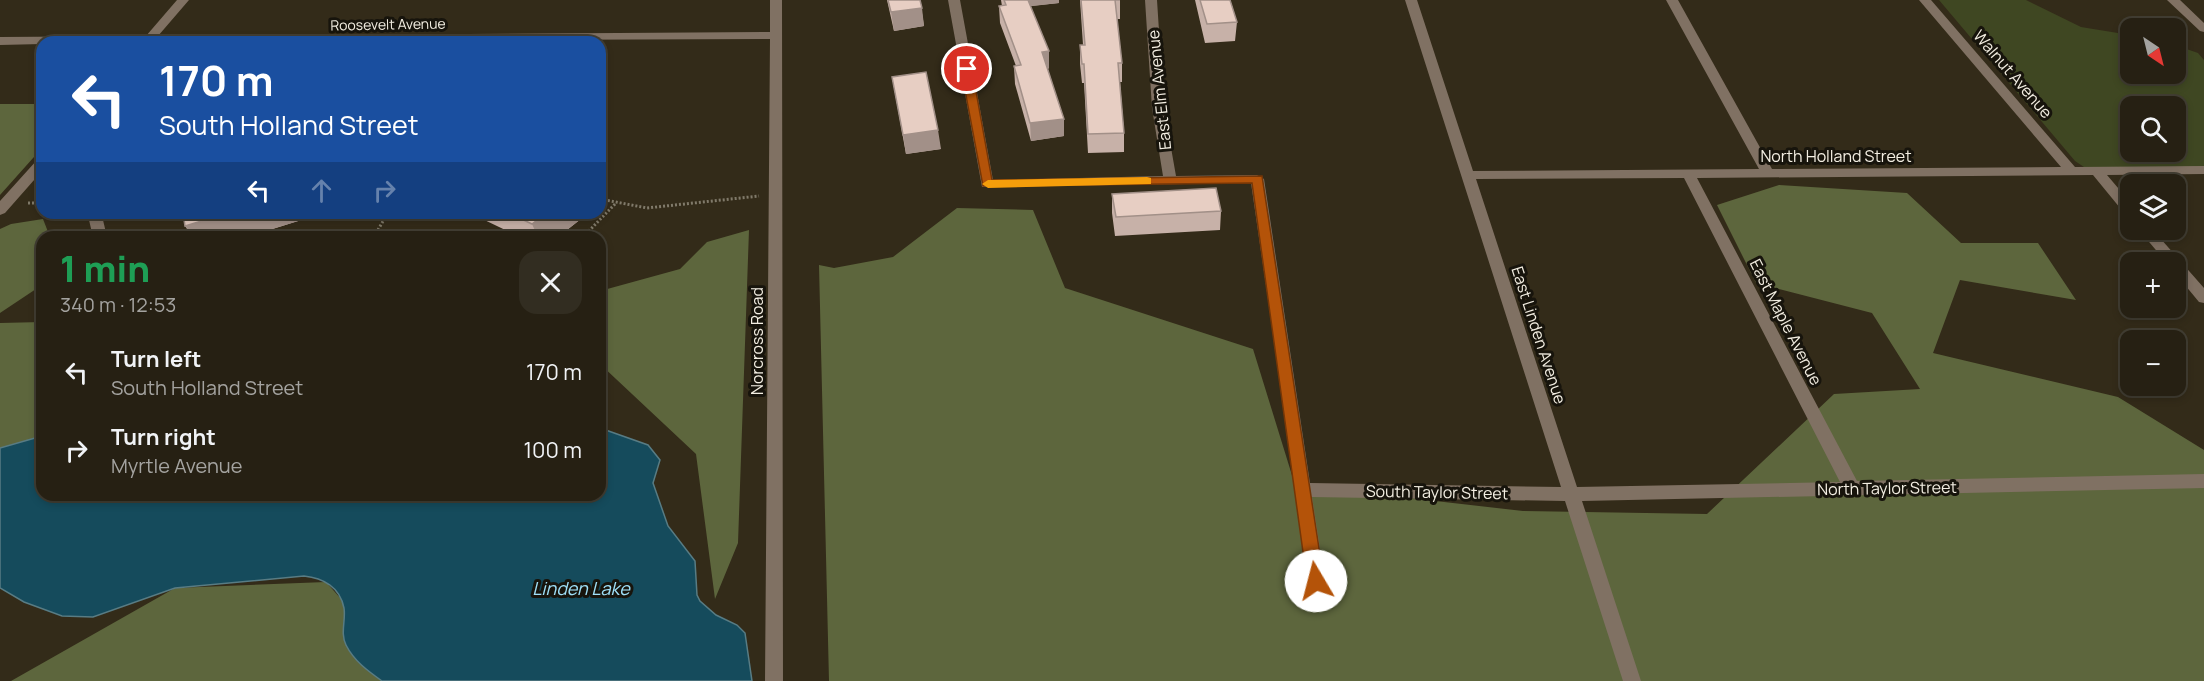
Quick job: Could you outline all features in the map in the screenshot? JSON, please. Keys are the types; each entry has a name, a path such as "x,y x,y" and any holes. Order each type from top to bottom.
{"street":[{"path":"152,36 183,0"},
{"name":"Norcross Road","path":"774,681 776,0"},
{"path":"954,0 987,184 1257,179 1316,581"},
{"name":"East Elm Avenue","path":"1151,0 1158,108 1170,180"},
{"name":"East Linden Avenue","path":"1411,0 1632,681"},
{"path":"1672,0 1768,173"},
{"name":"Walnut Avenue","path":"1925,0 2072,171"},
{"path":"2173,0 2204,29"},
{"name":"Roosevelt Avenue","path":"606,37 775,35"},
{"name":"Roosevelt Avenue","path":"0,41 36,41"},
{"path":"0,210 36,169"},
{"name":"North Holland Street","path":"1468,175 2204,170"},
{"path":"2097,171 2120,199"},
{"name":"East Maple Avenue","path":"1688,173 1852,488"},
{"path":"2154,240 2165,252"},
{"path":"2186,277 2204,298"},
{"name":"North Taylor Street","path":"1571,494 2204,481"},
{"name":"South Taylor Street","path":"1303,490 1571,494"}],"path":[{"path":"606,200 647,208 760,196"},
{"path":"22,203 36,203"},
{"path":"606,213 616,203"},
{"path":"589,231 600,219"}],"green space":[{"path":"1939,0 2026,0 2081,27 2120,33 2120,84 2186,84 2186,49 2198,53 2204,60 2204,167 2084,167 2075,161"},
{"path":"0,104 36,104 36,155 0,195"},
{"path":"1779,185 1907,193 1961,243 2038,243 2076,300 1960,280 1933,353 2118,397 2204,450 2204,681 829,681 819,265 834,268 893,257 957,208 1033,210 1065,288 1253,349 1295,485 1523,511 1707,514 1834,394 1920,389 1872,313 1756,283 1717,205"},
{"path":"43,219 48,231 36,231 36,289 0,313 0,229 11,224"},
{"path":"749,230 738,543 715,599 696,454 606,370 606,289 680,269 707,242"},
{"path":"36,322 36,438 0,449 0,323"},
{"path":"326,582 414,681 11,681 175,588"}],"water":[{"name":"Linden Lake","path":"606,430 648,445 660,460 653,483 668,526 695,561 697,595 700,601 716,615 737,625 745,633 752,681 382,681 357,661 346,645 343,636 344,608 339,594 324,581 304,576 175,588 93,617 62,616 24,602 0,588 0,448 36,438 36,501 606,501"}],"building":[{"path":"888,0 920,0 922,8 891,12"},
{"path":"1004,0 1028,0 1049,51 1042,52 1064,119 1030,123 1014,66 1021,65 999,6 1006,5"},
{"path":"1081,0 1115,0 1122,63 1118,63 1124,133 1088,134 1084,64 1082,64 1080,45 1085,45"},
{"path":"1200,0 1230,0 1237,22 1207,24"},
{"path":"926,72 938,130 903,135 892,77"},
{"path":"1216,188 1221,211 1116,217 1112,194"},
{"path":"184,219 208,219 185,226"},
{"path":"522,219 538,219 532,224"}],"slow traffic":[{"path":"988,184 1147,181"}],"route":[{"path":"967,69 987,184 1257,179 1316,581"}]}
